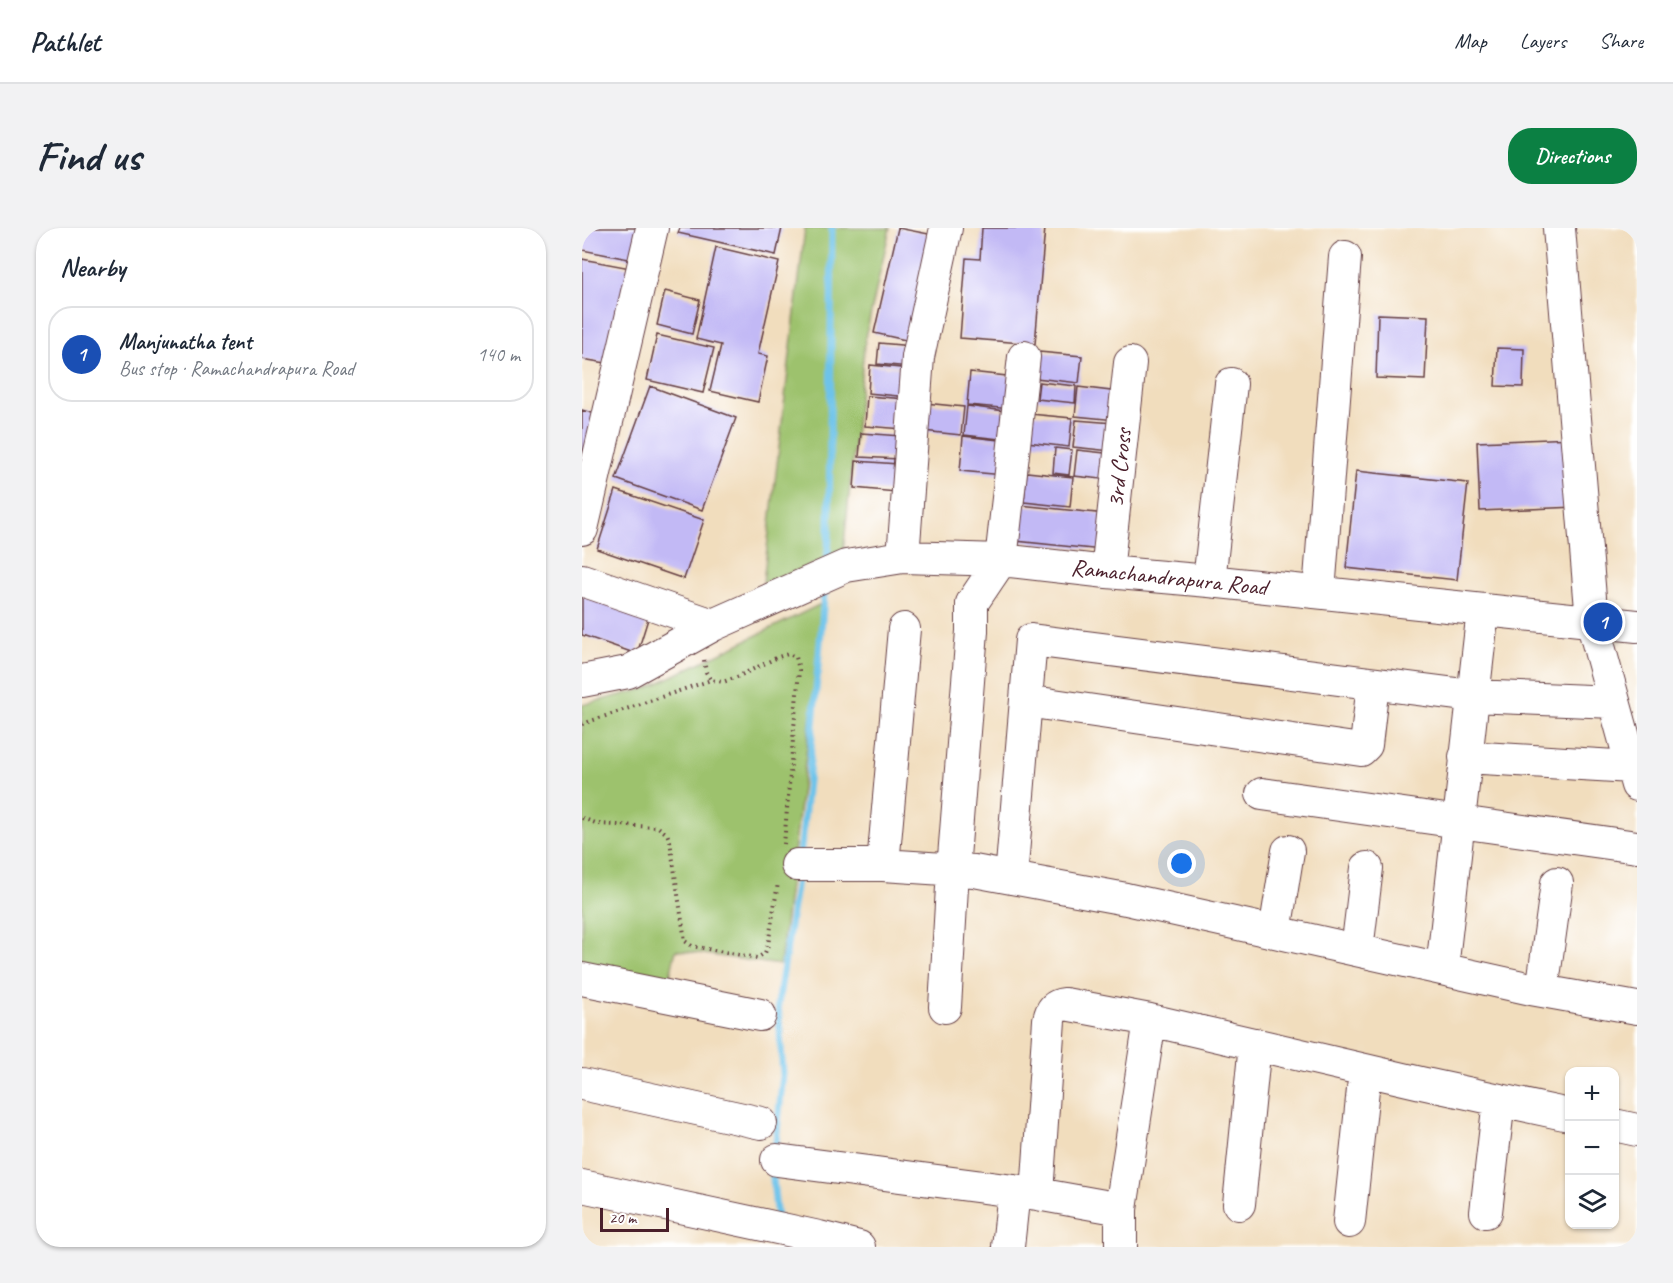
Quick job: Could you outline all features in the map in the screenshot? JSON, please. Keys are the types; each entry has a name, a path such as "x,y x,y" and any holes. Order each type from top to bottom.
{"street":[{"path":"582,529 652,228"},
{"path":"903,557 918,357 946,228"},
{"path":"1465,758 1635,776 1592,621 1559,228"},
{"path":"1319,592 1345,257"},
{"path":"945,1006 972,631 972,603 1001,560 1024,357"},
{"name":"3rd Cross","path":"1107,572 1130,363"},
{"path":"1209,581 1232,384"},
{"name":"Ramachandrapura Road","path":"582,681 628,672 706,628 846,566 903,557 1001,560 1637,626"},
{"path":"582,580 706,628"},
{"path":"1442,969 1483,610"},
{"path":"883,865 904,629"},
{"path":"1011,878 1032,640 1472,696 1614,702"},
{"path":"1026,701 1361,750 1366,745 1373,684"},
{"path":"1262,794 1637,847"},
{"path":"1275,932 1288,851"},
{"path":"788,864 883,865 974,871 1126,899 1542,991 1637,1008"},
{"path":"1357,950 1367,868"},
{"path":"1542,991 1557,883"},
{"path":"582,980 760,1015"},
{"path":"1008,1247 1026,1193 1049,1020 1051,1011 1057,1005 1065,1004 1150,1020 1565,1114"},
{"path":"1121,1247 1121,1209 1150,1020"},
{"path":"1239,1204 1255,1044"},
{"path":"1349,1222 1365,1070"},
{"path":"582,1084 761,1123"},
{"path":"1486,1212 1499,1100"},
{"path":"1619,1126 1637,1130"},
{"path":"777,1160 1026,1193 1121,1209"},
{"path":"582,1186 859,1247"}],"path":[{"path":"706,628 706,672 711,680"},
{"path":"582,724 711,680 723,682 778,657 788,654 796,657 799,670 783,842 788,864 765,953 756,958 692,946 684,941 670,842 667,834 658,826 598,824 582,818"}],"green space":[{"path":"805,228 890,228 865,339 843,554 763,583"},
{"path":"825,602 780,965 676,950 667,988 582,971 582,705 648,688"}],"building":[{"path":"583,228 645,228 639,261 582,250"},
{"path":"680,228 782,228 776,255 678,233"},
{"path":"898,228 934,235 910,341 874,333"},
{"path":"982,228 1045,228 1035,344 960,338 966,258 980,259"},
{"path":"716,247 779,262 758,354 768,356 758,402 710,391 721,345 696,339"},
{"path":"582,259 636,269 618,365 582,359"},
{"path":"665,291 700,300 692,334 657,325"},
{"path":"1378,314 1428,316 1425,380 1376,378"},
{"path":"657,335 714,348 703,393 647,380"},
{"path":"879,343 912,346 911,367 877,364"},
{"path":"1497,348 1524,349 1523,387 1495,386"},
{"path":"1039,352 1082,356 1079,383 1036,378"},
{"path":"870,365 911,369 908,397 868,393"},
{"path":"970,372 1016,377 1012,409 967,405"},
{"path":"1039,382 1076,386 1075,403 1037,399"},
{"path":"650,386 736,418 702,510 616,479"},
{"path":"1078,387 1119,392 1116,420 1075,416"},
{"path":"867,396 907,399 904,429 865,426"},
{"path":"925,403 964,407 961,435 923,431"},
{"path":"967,406 1012,412 1009,440 964,435"},
{"path":"582,410 599,415 582,474"},
{"path":"1030,414 1072,418 1069,447 1027,442"},
{"path":"1076,420 1114,423 1111,451 1073,447"},
{"path":"861,433 901,436 899,459 859,457"},
{"path":"963,436 1008,441 1004,475 960,471"},
{"path":"1573,438 1576,507 1480,511 1477,442"},
{"path":"1055,448 1072,450 1069,475 1053,473"},
{"path":"1077,450 1114,454 1111,480 1074,476"},
{"path":"856,461 898,464 896,492 854,488"},
{"path":"1356,471 1468,483 1457,580 1346,568"},
{"path":"1027,472 1073,477 1070,507 1024,502"},
{"path":"616,490 704,520 684,579 597,549"},
{"path":"1020,505 1106,514 1102,550 1016,541"},
{"path":"582,596 648,619 637,654 582,635"}],"waterway":[{"path":"827,564 832,228"},
{"path":"800,857 825,584"},
{"path":"775,1152 783,1074 778,1004 798,874"},
{"path":"774,1166 777,1221"}],"place":[{"name":"Manjunatha tent","path":"1603,622"}]}
